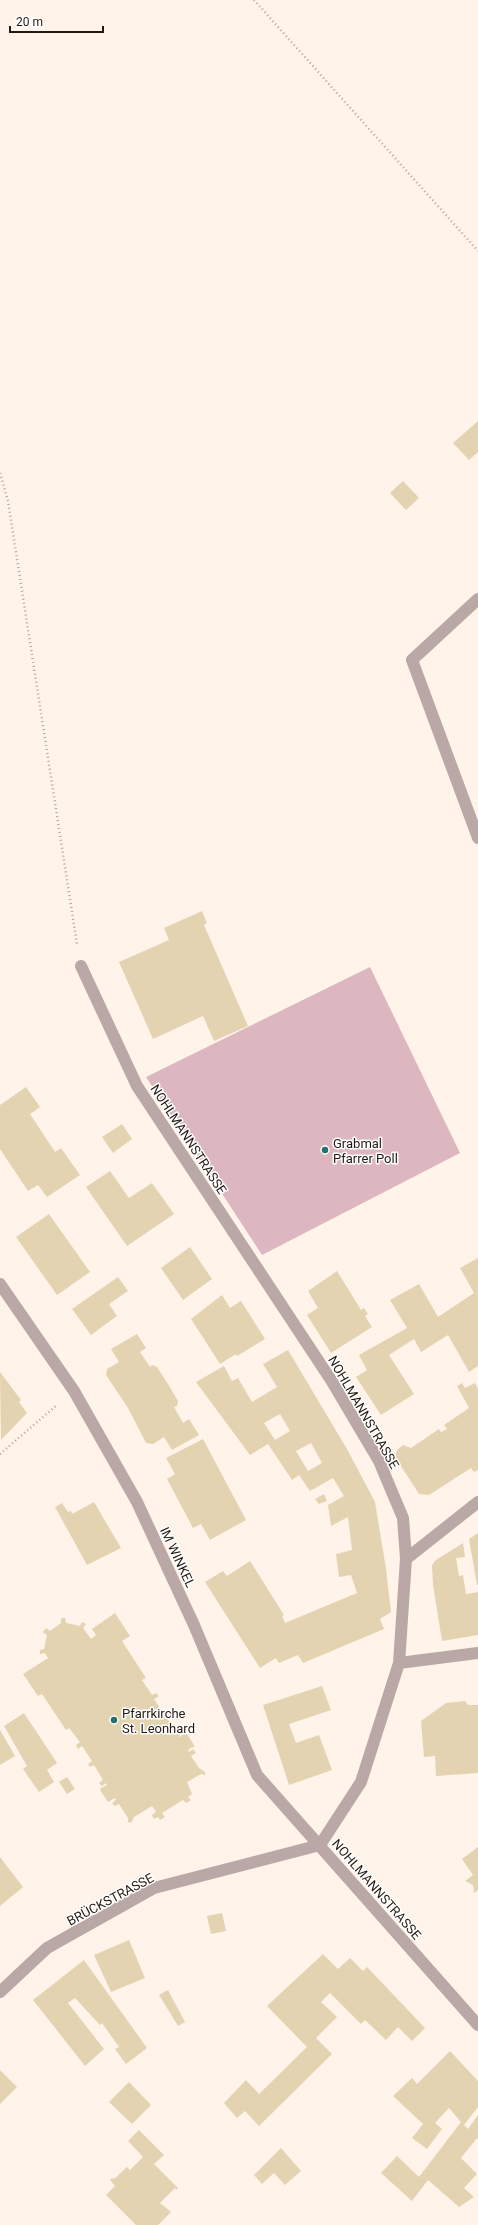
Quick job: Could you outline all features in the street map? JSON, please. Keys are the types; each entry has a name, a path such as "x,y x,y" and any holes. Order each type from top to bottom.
{"street":[{"path":"478,599 412,660 478,838"},
{"name":"NOHLMANNSTRASSE","path":"81,966 137,1086 331,1380 379,1461 403,1518 406,1559 399,1663 361,1782 320,1845 478,2025"},
{"name":"IM WINKEL","path":"0,1284 74,1390 137,1502 194,1626 257,1775 320,1845"},
{"path":"406,1559 478,1502"},
{"path":"399,1663 478,1653"},
{"name":"BRÜCKSTRASSE","path":"0,1992 47,1948 154,1888 320,1845"}],"path":[{"path":"254,0 478,251"},
{"path":"0,473 9,509 81,966"},
{"path":"0,1454 74,1390"}],"shaded area":[{"path":"370,967 460,1153 262,1255 146,1077"}],"building":[{"path":"478,421 478,452 469,460 453,443"},
{"path":"403,481 419,498 406,510 390,493"},
{"path":"202,911 207,923 204,925 248,1026 214,1041 203,1016 153,1039 119,962 169,940 164,928"},
{"path":"26,1087 40,1107 30,1114 55,1152 61,1148 80,1175 47,1197 38,1185 28,1191 0,1149 0,1105"},
{"path":"122,1124 132,1139 113,1153 102,1137"},
{"path":"110,1171 129,1198 152,1183 174,1214 127,1246 86,1187"},
{"path":"49,1214 90,1272 57,1295 16,1237"},
{"path":"190,1247 212,1279 183,1300 161,1268"},
{"path":"478,1258 478,1366 469,1372 448,1335 421,1352 414,1339 389,1355 414,1394 381,1415 356,1377 367,1370 359,1355 407,1328 390,1300 419,1284 438,1317 474,1293 460,1268"},
{"path":"337,1271 361,1310 364,1308 368,1314 365,1316 372,1327 331,1353 307,1315 318,1308 308,1291"},
{"path":"118,1277 128,1291 109,1304 117,1316 91,1335 72,1309"},
{"path":"222,1295 230,1308 241,1301 265,1339 237,1356 236,1354 220,1364 191,1319"},
{"path":"137,1334 146,1348 140,1352 150,1367 152,1365 157,1367 178,1401 177,1406 174,1407 183,1423 189,1419 199,1435 172,1450 164,1437 153,1444 146,1443 128,1408 106,1375 107,1369 119,1362 111,1349"},
{"path":"288,1350 347,1449 375,1502 386,1569 391,1612 380,1619 384,1629 303,1663 298,1655 279,1663 276,1658 260,1668 205,1582 223,1571 227,1576 250,1561 284,1615 282,1616 285,1623 357,1593 351,1575 339,1577 336,1554 352,1550 348,1517 331,1526 328,1505 344,1496 333,1478 310,1491 299,1475 292,1480 268,1444 250,1455 196,1382 224,1366 232,1381 238,1378 252,1402 277,1387 263,1364","holes":["280,1414 290,1431 275,1440 264,1423","311,1443 322,1463 308,1471 296,1451"]},
{"path":"0,1372 21,1400 19,1402 27,1413 1,1440"},
{"path":"462,1383 465,1388 475,1383 478,1389 478,1470 474,1472 471,1468 429,1495 419,1494 395,1457 397,1450 403,1445 411,1448 439,1429 441,1432 447,1429 444,1425 469,1408 457,1386"},
{"path":"203,1439 246,1520 210,1540 201,1524 193,1528 167,1479 175,1474 166,1458"},
{"path":"324,1494 327,1501 319,1504 315,1499"},
{"path":"94,1502 121,1548 87,1565 55,1507 62,1503 68,1512 71,1511 72,1514"},
{"path":"478,1533 478,1585 477,1585 469,1539"},
{"path":"463,1543 465,1557 456,1558 459,1576 463,1575 466,1594 478,1592 478,1635 442,1641 433,1585 432,1565 436,1560"},
{"name":"Pfarrkirche St. Leonhard","path":"115,1613 130,1636 122,1641 146,1678 142,1680 152,1695 156,1693 159,1696 154,1699 164,1714 168,1711 171,1714 166,1717 177,1732 181,1730 183,1733 179,1736 180,1737 184,1733 187,1734 194,1745 194,1748 192,1747 188,1750 189,1752 193,1749 196,1753 191,1756 199,1768 205,1772 205,1775 201,1774 187,1782 192,1794 188,1797 191,1800 186,1803 183,1800 162,1813 165,1817 160,1820 158,1817 154,1819 152,1815 156,1812 152,1806 134,1817 131,1823 128,1822 128,1818 119,1804 115,1806 112,1803 116,1800 115,1798 108,1802 100,1790 107,1785 106,1783 102,1786 99,1783 103,1780 94,1765 90,1767 88,1764 92,1761 82,1746 78,1749 76,1745 80,1742 69,1728 66,1730 42,1694 38,1696 23,1674 48,1658 45,1653 40,1654 40,1650 44,1649 47,1635 43,1632 46,1628 50,1631 61,1623 61,1618 65,1618 66,1623 80,1626 82,1622 86,1624 83,1628 91,1639 96,1635 92,1629"},
{"path":"322,1686 331,1710 289,1724 296,1743 319,1735 332,1770 289,1785 263,1705"},
{"path":"465,1701 468,1705 478,1705 478,1773 436,1776 435,1756 424,1757 421,1721 446,1703"},
{"path":"24,1713 57,1763 47,1770 54,1782 39,1792 23,1769 27,1766 4,1726"},
{"path":"0,1730 15,1756 0,1765"},
{"path":"67,1777 75,1789 67,1794 59,1782"},
{"path":"478,1847 478,1890 474,1893 473,1885 465,1881 473,1875 462,1859"},
{"path":"0,1857 23,1887 0,1906"},
{"path":"222,1913 226,1931 211,1934 207,1916"},
{"path":"129,1940 145,1978 111,1992 94,1955"},
{"path":"323,1954 338,1969 350,1958 363,1971 367,1967 425,2028 412,2041 398,2027 386,2040 365,2020 361,2024 330,1993 321,2002 337,2017 316,2038 332,2054 259,2126 245,2111 237,2118 224,2103 246,2080 259,2094 307,2047 267,2006"},
{"path":"84,1960 147,2048 126,2064 115,2049 119,2047 102,2023 100,2025 75,1998 68,2003 104,2049 85,2066 33,2000"},
{"path":"168,1990 185,2022 178,2026 159,1995"},
{"path":"450,2051 478,2081 478,2107 464,2125 468,2129 478,2115 478,2140 477,2138 461,2158 477,2174 464,2188 474,2197 459,2207 428,2180 412,2201 381,2173 397,2156 419,2177 461,2122 449,2108 435,2123 442,2129 427,2149 412,2138 423,2124 393,2096 412,2078 417,2084"},
{"path":"0,2070 17,2087 0,2104"},
{"path":"129,2082 151,2105 132,2124 109,2102"},
{"path":"139,2130 164,2155 154,2164 178,2188 176,2190 175,2188 160,2203 171,2212 158,2225 136,2225 106,2195 115,2186 110,2180 112,2178 114,2179 127,2167 130,2170 143,2157 128,2141"},
{"path":"281,2148 301,2171 285,2185 274,2173 262,2184 254,2175"}],"place":[{"name":"Grabmal Pfarrer Poll","path":"325,1150"},
{"name":"Pfarrkirche St. Leonhard","path":"114,1720"}]}
